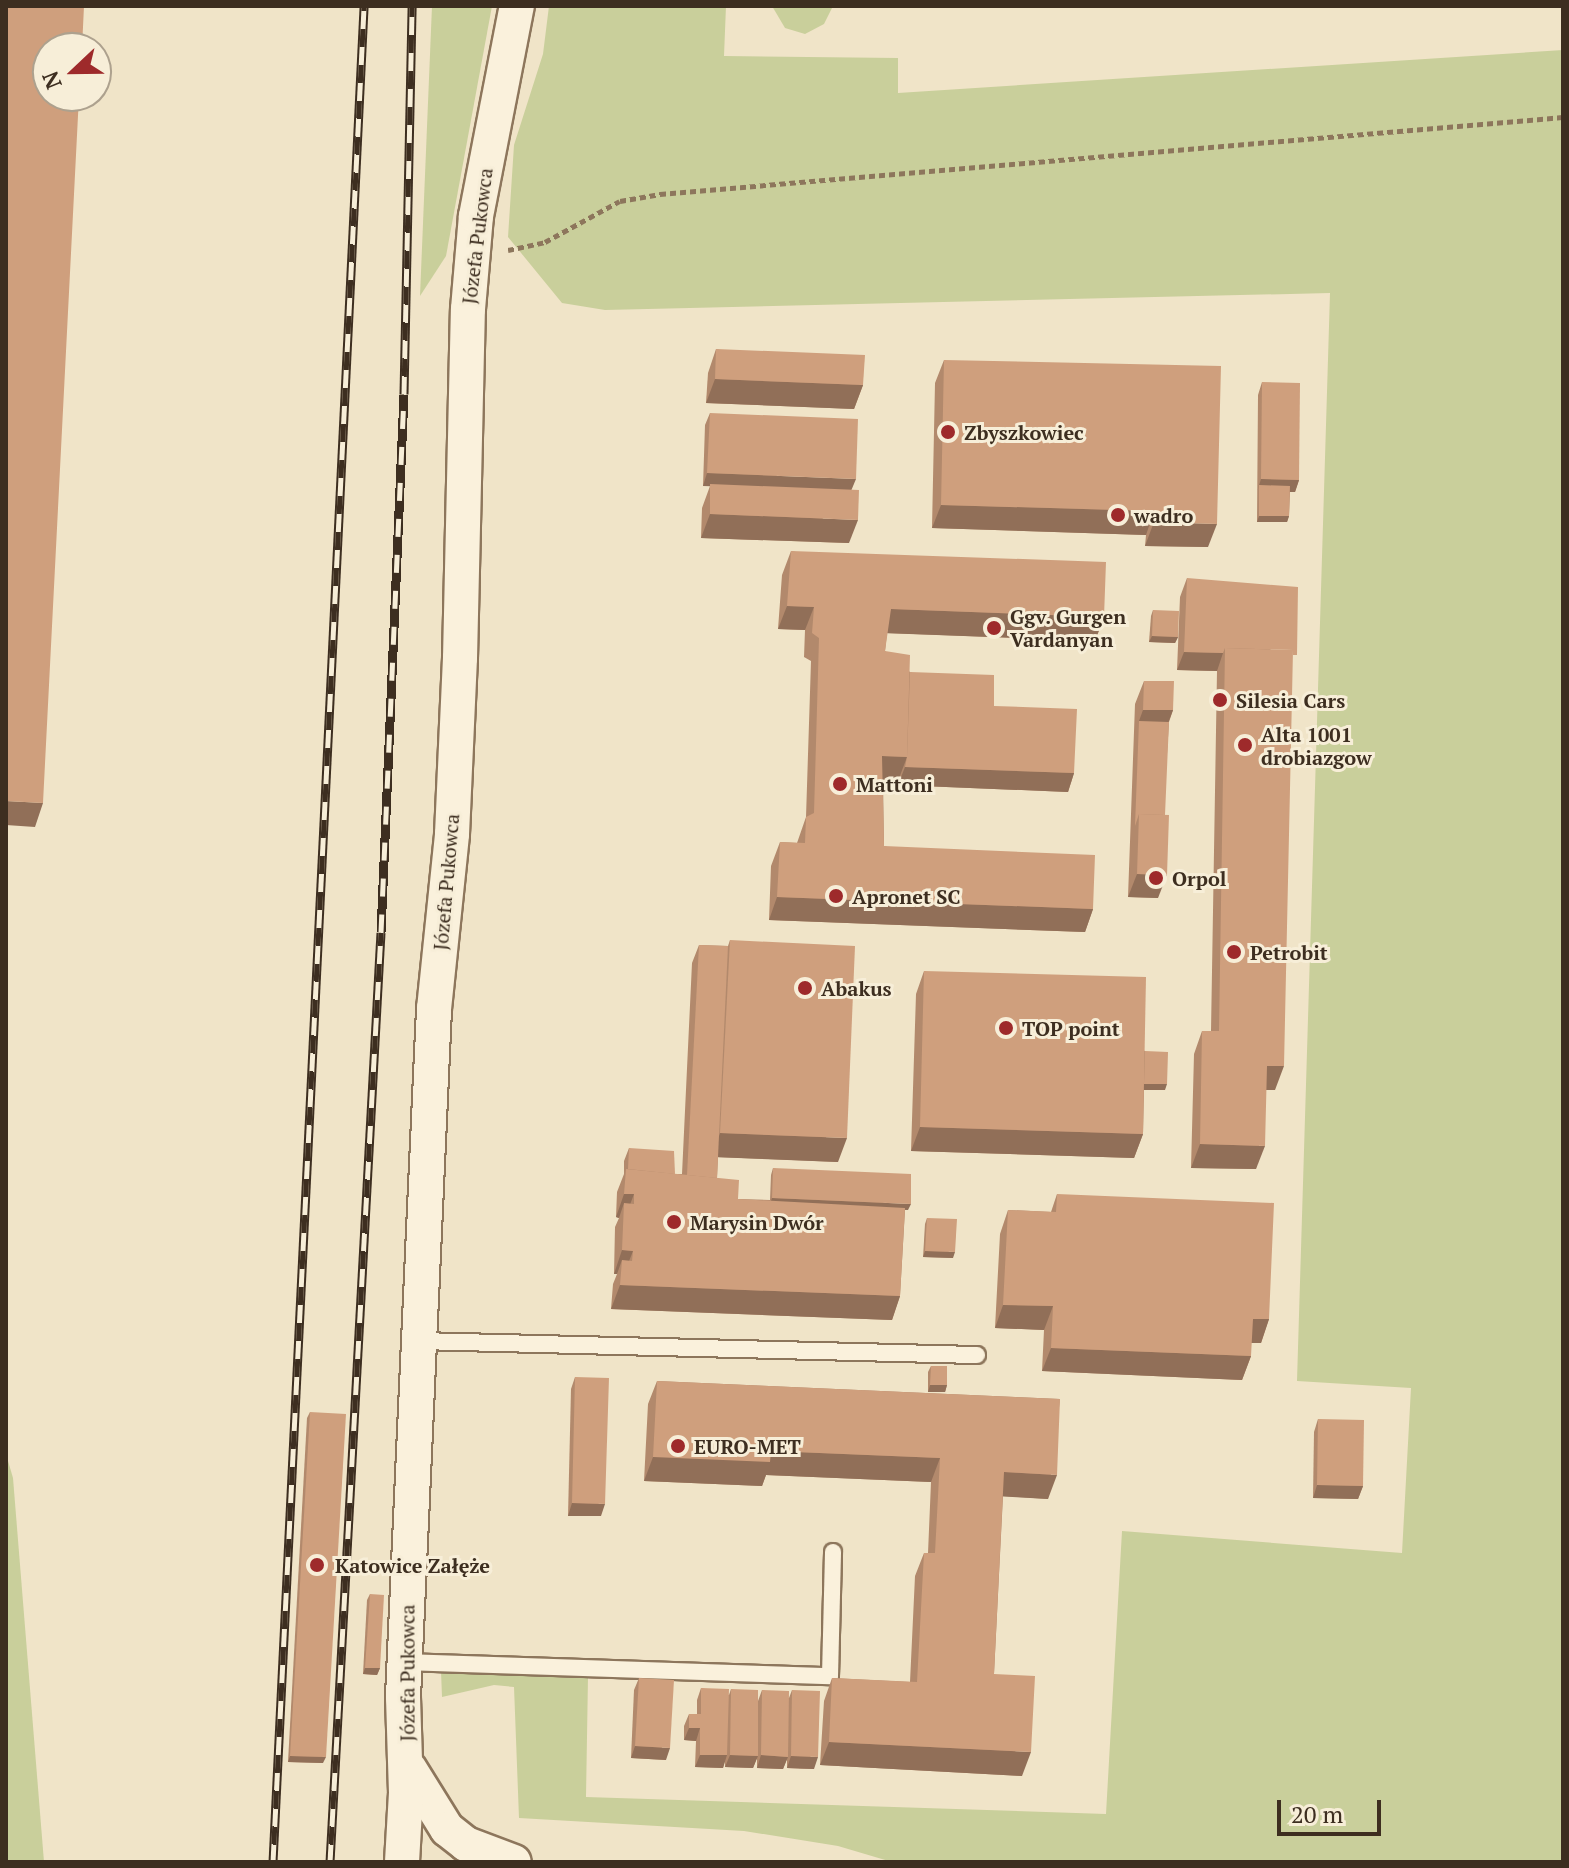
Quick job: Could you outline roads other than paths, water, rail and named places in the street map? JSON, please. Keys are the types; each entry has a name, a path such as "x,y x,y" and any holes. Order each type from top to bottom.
{"street":[{"name":"Józefa Pukowca","path":"402,1862 406,1762 404,1662 434,1009 452,834 468,309 476,216 517,6"},
{"name":"Józefa Pukowca","path":"406,1762 447,1829 466,1844 514,1862"}],"lane":[{"path":"419,1341 977,1355"},
{"path":"404,1662 830,1676 833,1552"}],"railway":[{"path":"273,1862 364,6"},
{"path":"330,1862 381,932 404,394 412,6"}],"place":[{"name":"Zbyszkowiec","path":"948,432"},
{"name":"wadro","path":"1118,515"},
{"name":"Ggv. Gurgen Vardanyan","path":"994,628"},
{"name":"Silesia Cars","path":"1220,700"},
{"name":"Alta 1001 drobiazgow","path":"1245,745"},
{"name":"Mattoni","path":"840,784"},
{"name":"Orpol","path":"1156,878"},
{"name":"Apronet SC","path":"836,896"},
{"name":"Petrobit","path":"1234,952"},
{"name":"Abakus","path":"805,988"},
{"name":"TOP point","path":"1006,1028"},
{"name":"Marysin Dwór","path":"674,1222"},
{"name":"EURO-MET","path":"678,1446"},
{"name":"Katowice Załęże","path":"317,1565"}]}
